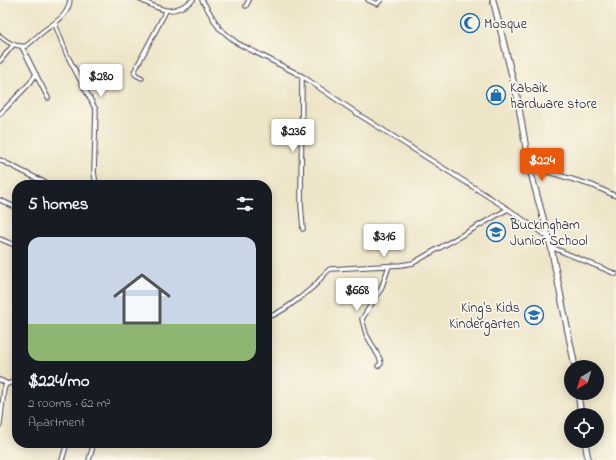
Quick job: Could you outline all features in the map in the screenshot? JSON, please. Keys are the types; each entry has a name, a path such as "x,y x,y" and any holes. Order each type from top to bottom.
{"street":[{"path":"0,36 8,43 22,47 26,46 56,24 67,11 70,0"},
{"path":"141,0 166,11 179,8 193,0"},
{"path":"202,0 219,28 237,43 302,76 361,116 508,209 549,238"},
{"path":"246,6 249,0"},
{"path":"368,0 377,4 381,0"},
{"path":"493,0 517,96 529,166 549,238 574,360"},
{"path":"142,78 134,72 166,11"},
{"path":"56,24 67,55 96,110 94,172 95,180"},
{"path":"0,61 14,44"},
{"path":"22,47 48,98"},
{"path":"0,114 30,83 36,74"},
{"path":"302,76 300,204 303,229"},
{"path":"0,160 40,180"},
{"path":"529,166 594,186 616,196"},
{"path":"0,200 12,206"},
{"path":"272,315 314,287 330,268 389,266 413,263 508,209"},
{"path":"0,239 12,244"},
{"path":"551,248 616,274"},
{"path":"378,366 381,364 380,359 366,334 362,319 381,289 389,266"},
{"path":"0,380 6,384"},
{"path":"0,425 4,389 6,384 12,382"},
{"path":"62,460 66,448"},
{"path":"89,460 92,448"},
{"path":"586,448 588,460"}],"place":[{"name":"Mosque","path":"470,23"},
{"name":"Kabaik hardware store","path":"496,95"},
{"name":"Buckingham Junior School","path":"496,232"},
{"name":"King's Kids Kindergarten","path":"534,315"}]}
